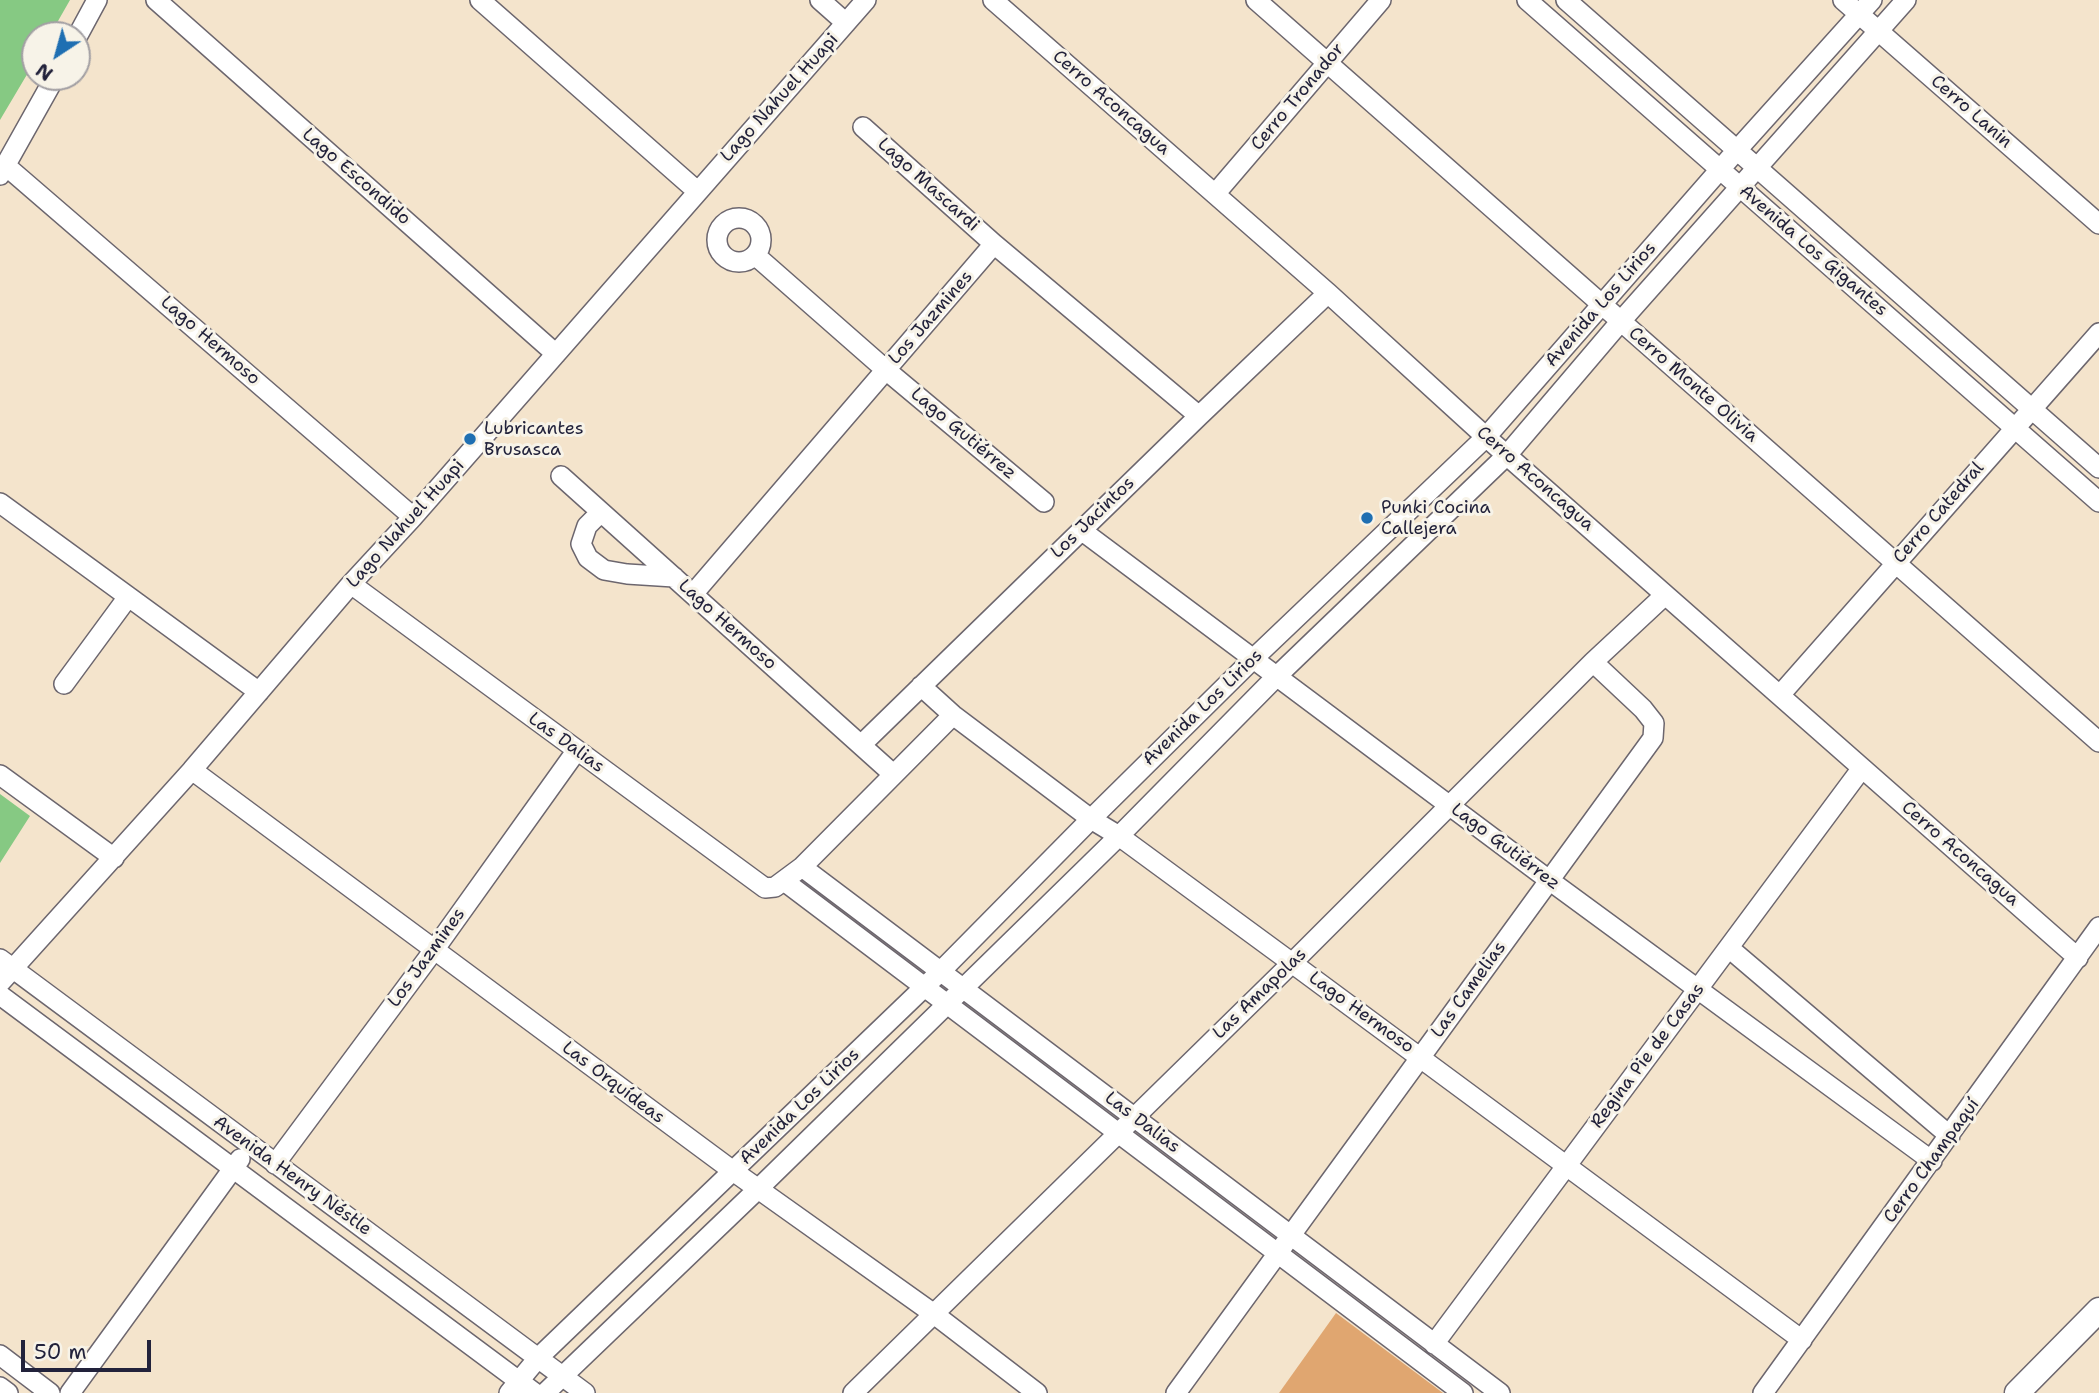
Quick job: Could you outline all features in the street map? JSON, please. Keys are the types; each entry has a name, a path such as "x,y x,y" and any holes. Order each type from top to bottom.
{"main road":[{"path":"2017,1393 2099,1310"}],"street":[{"path":"86,21 97,0"},
{"name":"Lago Escondido","path":"156,0 556,354"},
{"path":"481,0 697,191"},
{"path":"820,0 846,23"},
{"name":"Lago Nahuel Huapi","path":"4,971 114,858 351,584 414,517 866,0"},
{"name":"Cerro Aconcagua","path":"993,0 2078,958"},
{"name":"Cerro Monte Olivia","path":"1256,0 2099,743"},
{"name":"Cerro Tronador","path":"1215,194 1381,0"},
{"name":"Avenida Los Gigantes","path":"1527,0 2099,502"},
{"name":"Avenida Los Gigantes","path":"1566,0 2099,468"},
{"name":"Cerro Lanin","path":"1843,0 1866,7 1878,31 2099,224"},
{"name":"Avenida Los Lirios","path":"545,1393 758,1189 1119,836 1276,677 1507,455 1756,167 1906,0"},
{"name":"Avenida Los Lirios","path":"514,1387 538,1358 925,987 1253,659 1486,438 1737,150 1866,7"},
{"path":"3,170 47,91"},
{"name":"Lago Mascardi","path":"863,127 994,244"},
{"name":"Lago Hermoso","path":"3,170 414,517"},
{"path":"994,244 1199,416"},
{"name":"Los Jazmines","path":"693,594 994,244"},
{"name":"Lago Gutiérrez","path":"755,255 886,370 1044,502"},
{"name":"Los Jacintos","path":"861,745 1328,293"},
{"name":"Cerro Catedral","path":"1780,695 2099,333"},
{"name":"Lago Hermoso","path":"561,476 893,774"},
{"path":"0,503 259,692"},
{"path":"601,512 587,527 581,544 588,558 604,570 674,577"},
{"name":"Lago Gutiérrez","path":"1081,530 1549,880 1932,1160"},
{"name":"Las Dalias","path":"351,584 765,888 775,887 784,881 1463,1393"},
{"name":"Las Amapolas","path":"853,1393 1665,594"},
{"path":"64,684 128,597"},
{"name":"Las Camelias","path":"1176,1393 1653,738 1654,723 1643,709 1593,662"},
{"name":"Lago Hermoso","path":"921,686 953,715 1091,819 1119,836 1801,1340"},
{"path":"784,881 802,867 953,715"},
{"name":"Los Jazmines","path":"275,1164 434,950 577,750"},
{"name":"Regina Pie de Casas","path":"1434,1344 1862,768"},
{"name":"Las Orquídeas","path":"192,770 733,1171 934,1314 1037,1393"},
{"path":"0,775 114,858"},
{"name":"Las Dalias","path":"802,867 1500,1393"},
{"name":"Cerro Champaquí","path":"1763,1393 2099,927"},
{"path":"1729,948 1950,1136"},
{"name":"Avenida Henry Néstle","path":"4,971 250,1145 585,1393"},
{"name":"Avenida Henry Néstle","path":"0,995 233,1168 514,1387 535,1393"},
{"path":"70,1393 250,1145"},
{"path":"0,1355 50,1393"},
{"path":"0,1387 8,1393"}],"green space":[{"path":"0,0 70,0 58,21 21,21 21,85 0,120"},
{"path":"0,794 30,816 0,863"}],"building":[{"path":"1336,1313 1443,1393 1279,1393"}],"place":[{"name":"Lubricantes Brusasca","path":"470,439"},
{"name":"Punki Cocina Callejera","path":"1367,518"}]}
